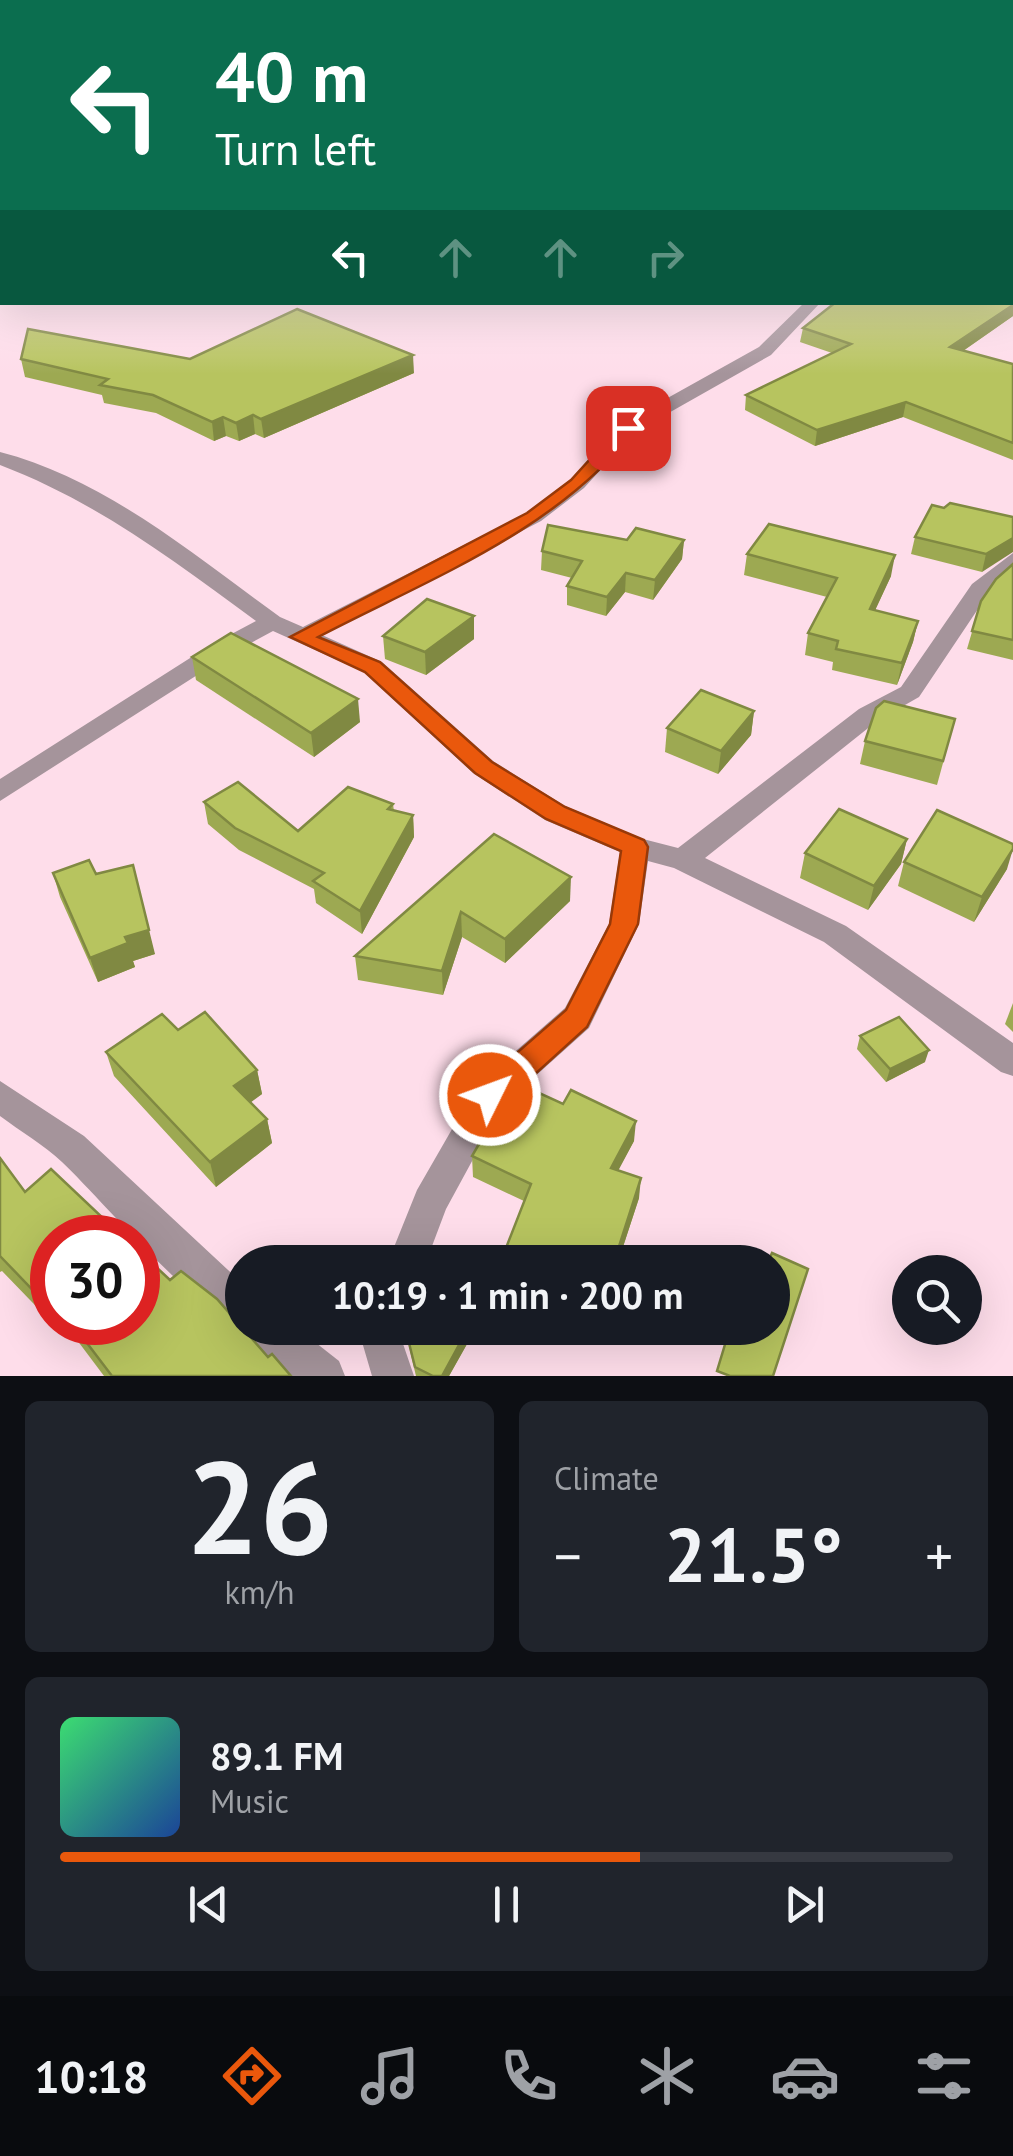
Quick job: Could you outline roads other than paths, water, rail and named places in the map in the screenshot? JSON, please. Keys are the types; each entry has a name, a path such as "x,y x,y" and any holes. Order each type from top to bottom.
{"street":[{"path":"301,637 534,517 578,484 628,428 765,351 811,305"},
{"path":"0,458 65,484 148,533 272,622 372,667 484,767 541,804 634,847 683,860 835,934 1013,1062"},
{"path":"683,860 868,714 910,692 980,589 1013,560"},
{"path":"0,792 218,651 272,622"},
{"path":"414,1245 430,1202 490,1095 576,1018 624,924 634,847"},
{"path":"0,1096 71,1147 225,1294"},
{"path":"287,1345 324,1376"},
{"path":"383,1345 394,1376"}]}
